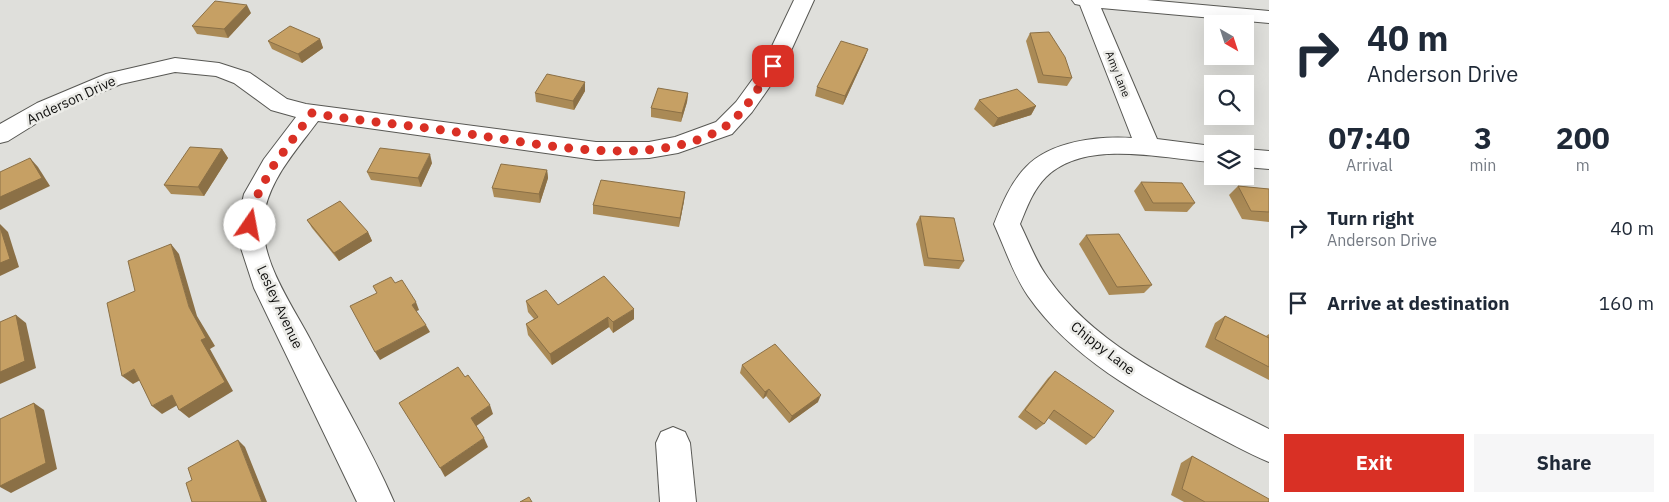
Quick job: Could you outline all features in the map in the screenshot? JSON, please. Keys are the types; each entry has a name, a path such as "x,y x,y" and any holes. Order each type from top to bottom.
{"street":[{"name":"Anderson Drive","path":"0,135 45,108 114,79 175,65 219,70 242,78 279,105 312,113 596,151 649,150 678,145 724,128 744,107 773,66 804,0"},
{"path":"1082,0 1269,17"},
{"name":"Amy Lane","path":"1088,1 1148,148"},
{"name":"Lesley Avenue","path":"312,113 271,169 256,198 250,225 255,251 271,293 376,502"},
{"name":"Chippy Lane","path":"1204,153 1120,146 1088,149 1061,156 1043,166 1029,181 1015,204 1007,224 1038,288 1082,335 1140,377 1269,446"},
{"path":"1254,159 1269,160"},
{"path":"672,443 678,502"}],"building":[{"path":"215,1 247,5 224,29 192,26"},
{"path":"290,26 320,39 298,54 268,41"},
{"path":"1049,32 1065,57 1072,78 1043,75 1030,33"},
{"path":"841,41 868,49 845,96 817,87"},
{"path":"547,74 585,82 573,101 535,93"},
{"path":"658,88 688,93 682,113 651,108"},
{"path":"1017,89 1036,106 998,118 979,100"},
{"path":"190,147 222,149 198,187 164,185"},
{"path":"380,148 430,154 418,178 367,172"},
{"path":"30,158 42,178 0,197 0,172"},
{"path":"501,164 547,170 539,194 492,188"},
{"path":"601,180 685,192 680,218 593,205"},
{"path":"1141,182 1182,183 1195,203 1153,203"},
{"path":"1238,186 1269,189 1269,212 1251,211"},
{"path":"340,201 368,232 334,253 307,220"},
{"path":"920,216 954,218 964,261 928,258"},
{"path":"0,227 10,259 0,263"},
{"path":"1119,234 1152,285 1117,287 1086,235"},
{"path":"171,244 189,307 206,338 201,340 225,382 179,410 172,395 152,406 134,369 122,376 107,303 135,291 128,261"},
{"path":"604,276 634,309 613,322 608,317 550,354 526,324 538,317 526,301 546,290 558,305"},
{"path":"391,277 395,283 402,280 416,302 412,305 426,325 375,352 350,306 377,293 373,286"},
{"path":"16,315 25,361 0,372 0,322"},
{"path":"1225,316 1269,338 1269,367 1215,339"},
{"path":"775,344 821,395 792,416 769,389 765,392 742,365"},
{"path":"458,367 465,377 468,375 490,405 471,418 484,438 440,468 399,403"},
{"path":"1055,371 1114,411 1094,438 1054,410 1044,424 1025,410"},
{"path":"34,403 46,463 0,486 0,419"},
{"path":"238,440 262,502 192,502 186,483 192,480 188,468"},
{"path":"1192,456 1269,499 1269,502 1205,502 1182,489"},
{"path":"529,497 532,502 520,502"}],"route":[{"path":"250,225 256,198 271,169 312,113 596,151 649,150 678,145 702,138 724,128 744,107 773,66"}]}
